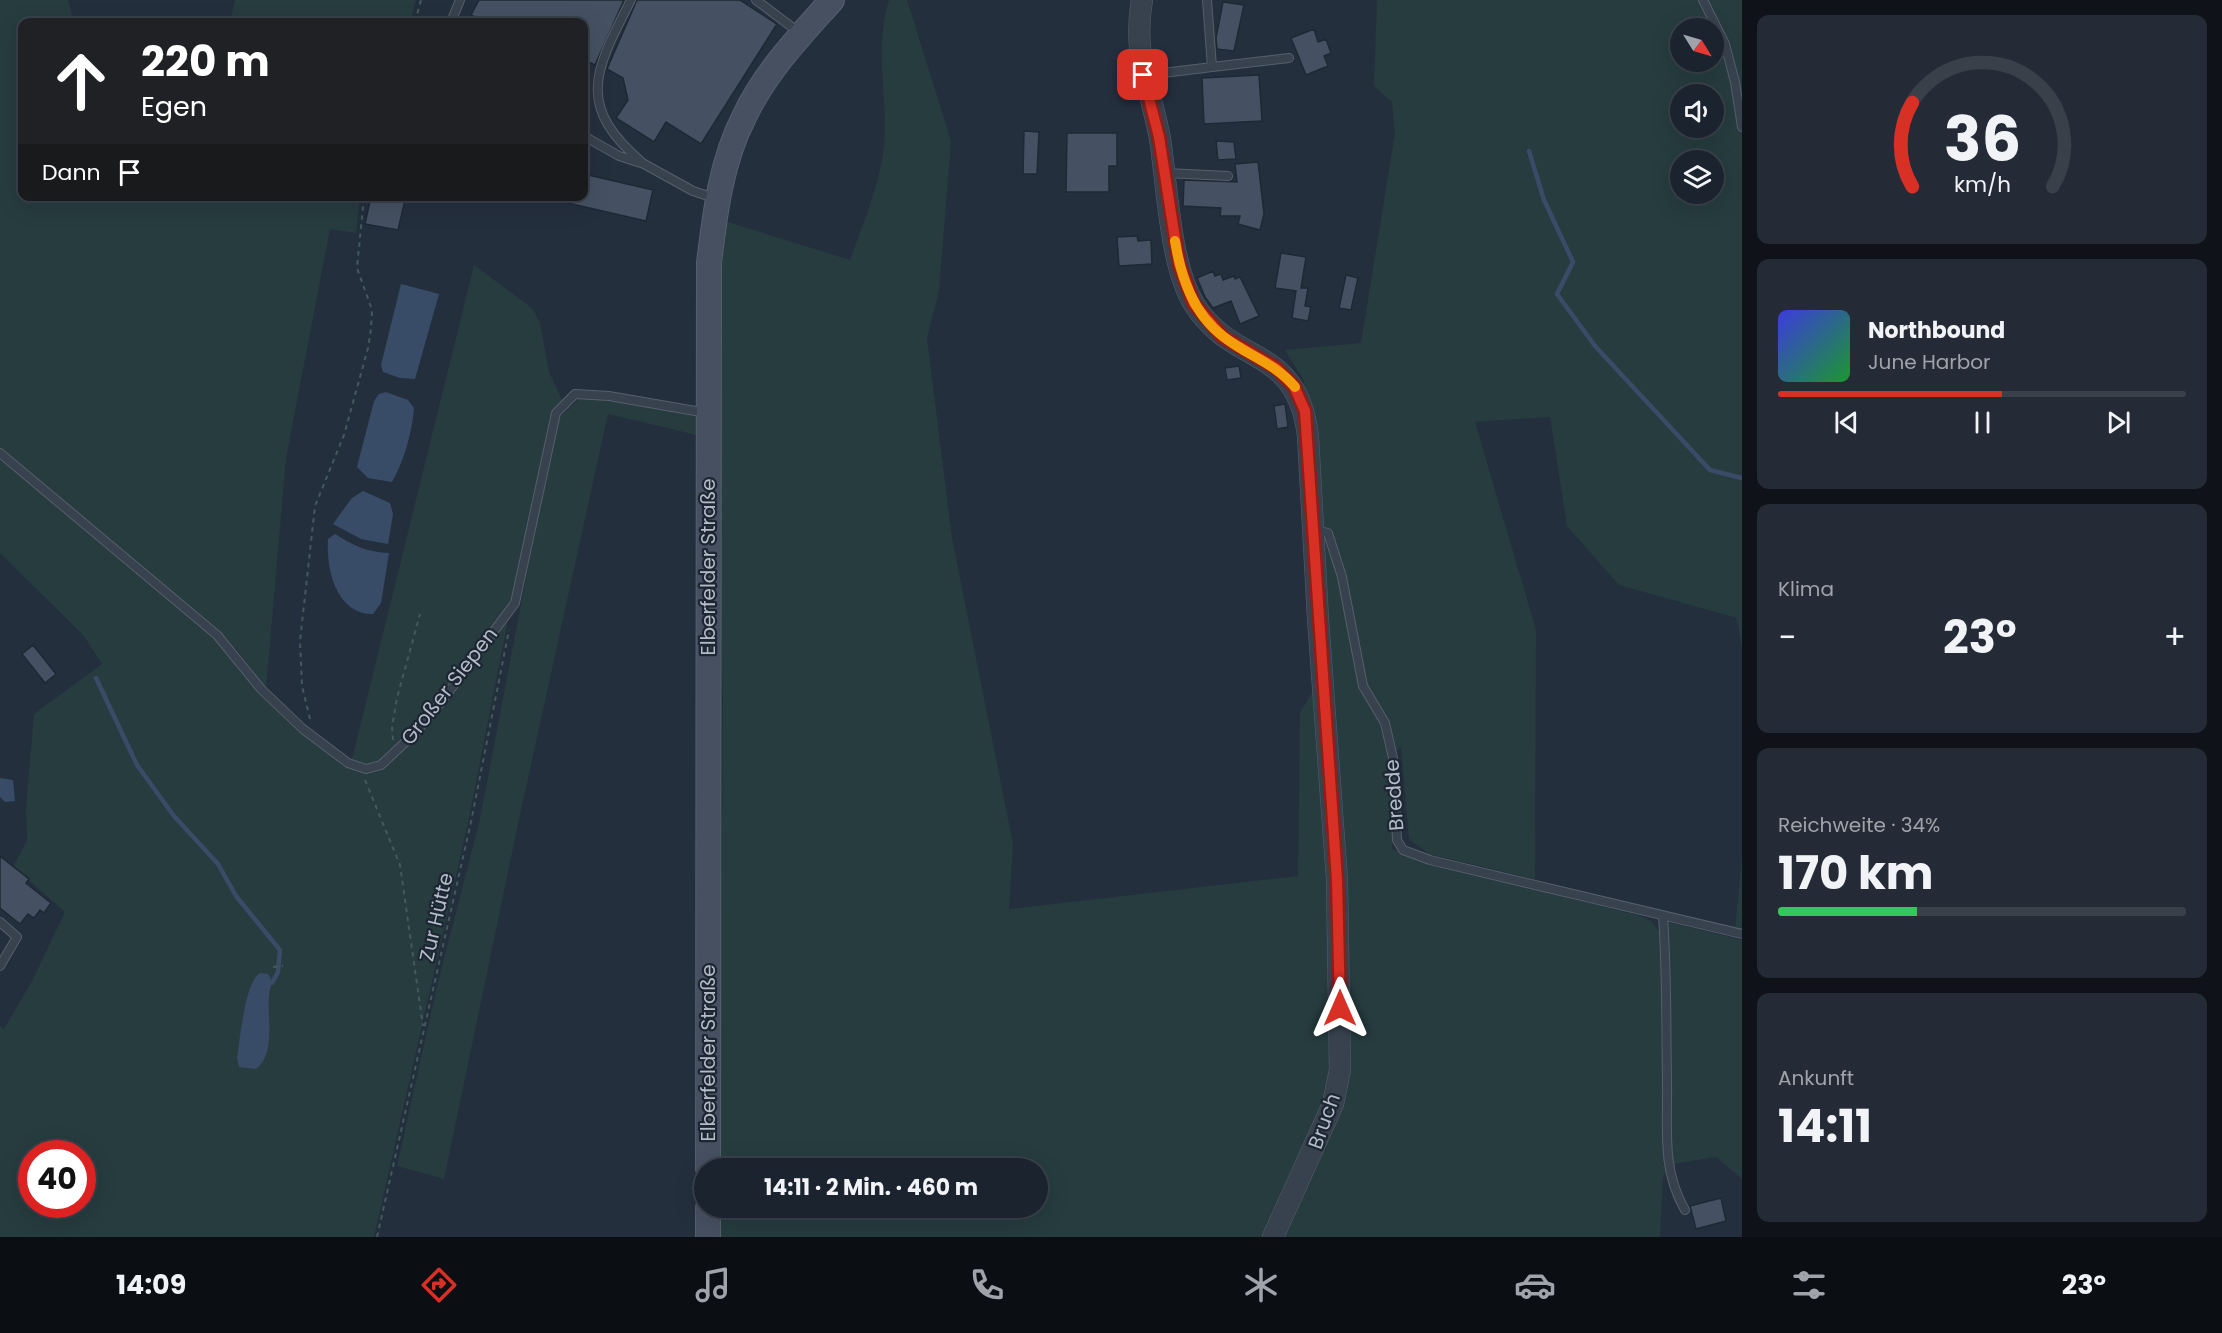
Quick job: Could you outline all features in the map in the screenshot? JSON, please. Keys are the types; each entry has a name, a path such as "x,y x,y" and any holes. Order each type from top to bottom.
{"main road":[{"name":"Elberfelder Straße","path":"708,1158 709,263 718,200 729,153 744,116 768,75 832,0"},
{"path":"708,1218 708,1237"}],"street":[{"name":"Bruch","path":"1142,0 1138,28 1143,75 1159,137 1179,264 1194,304 1223,337 1276,368 1294,386 1305,411 1337,880 1340,1070 1334,1104 1273,1237"}],"lane":[{"path":"453,18 460,0"},
{"path":"631,0 604,52 597,75 597,95 602,114 612,134 644,164"},
{"path":"756,0 801,34"},
{"path":"1207,0 1212,67"},
{"path":"1704,0 1725,44 1735,82 1742,128"},
{"path":"1143,75 1289,58"},
{"path":"588,138 620,156 644,164 693,191 718,200"},
{"path":"1164,173 1228,176"},
{"name":"Großer Siepen","path":"360,768 381,765 394,755 438,706 515,603 556,413 562,406 575,394 609,396 708,413"},
{"path":"0,453 217,635 261,689 314,737 348,763 360,768"},
{"name":"Bredde","path":"1313,530 1328,532 1342,578 1363,686 1384,723 1393,758 1397,840 1403,850 1430,860 1742,934"},
{"path":"1663,916 1666,976 1667,1159 1674,1191 1685,1210"},
{"path":"0,922 17,937 0,966"}],"path":[{"path":"416,18 421,0"},
{"path":"314,737 302,686 300,641 315,506 344,435 368,348 372,310 357,268 364,201"},
{"name":"Zur Hütte","path":"377,1237 471,822 515,603"},
{"path":"394,755 392,728 397,698 420,614"},
{"path":"360,768 400,865 424,1029"},
{"path":"273,967 283,966"}],"green space":[{"path":"0,0 68,0 73,18 18,18 18,201 360,201 356,233 330,229 286,458 266,689 237,650 203,618 0,447"},
{"path":"235,0 416,0 411,18 231,18"},
{"path":"889,0 907,0 951,141 939,291 927,338 952,538 1013,844 1009,909 1298,876 1300,713 1314,689 1333,929 1332,1094 1268,1237 718,1237 718,1218 1048,1218 1048,1158 719,1158 723,701 716,462 722,273 721,220 850,260 879,174 884,146 882,36"},
{"path":"1377,0 1742,0 1742,649 1737,618 1619,585 1567,526 1550,417 1475,422 1536,630 1535,879 1429,854 1409,839 1401,747 1388,757 1393,821 1392,849 1461,871 1637,915 1651,921 1661,934 1667,1172 1663,1178 1660,1237 1281,1237 1340,1110 1350,1069 1346,857 1312,426 1303,379 1285,350 1361,343 1395,133 1392,102 1374,86"},
{"path":"474,265 532,308 540,323 549,372 562,400 554,415 509,615 468,823 374,1237 0,1237 0,1026 4,1029 33,979 65,912 13,866 27,841 26,808 34,714 102,664 84,636 0,553 0,458 214,637 303,734 345,768 352,759"},
{"path":"579,399 609,400 704,417 705,437 608,414 518,824 444,1179 397,1166 437,986 480,819 553,437 560,417"},
{"path":"1742,856 1742,931 1735,930"},
{"path":"1668,922 1742,940 1742,1179 1716,1157 1673,1164 1670,1126"}],"water":[{"path":"401,284 439,294 415,379 400,378 383,372 381,365"},
{"path":"386,392 408,400 414,408 407,446 392,482 368,478 357,467 374,401 379,394"},
{"path":"363,491 390,503 393,514 388,544 361,539 333,524 352,498"},
{"path":"335,534 361,548 389,553 381,603 373,614 360,612 350,606 336,588 328,551 328,539"},
{"path":"0,778 13,780 15,801 5,802 0,797"},
{"path":"260,973 268,974 271,982 266,1054 256,1069 239,1067 237,1058 247,999 250,987"}],"building":[{"path":"479,0 624,0 595,65 588,62 588,18 477,18 471,15"},
{"path":"637,0 740,0 777,24 701,144 666,122 654,142 616,118 628,100 623,78 607,69"},
{"path":"1223,2 1244,5 1234,51 1217,49 1216,38"},
{"path":"1314,29 1318,42 1326,39 1331,53 1324,56 1328,66 1306,75 1291,38"},
{"path":"1259,75 1262,121 1204,124 1202,78"},
{"path":"1024,131 1039,132 1037,174 1023,174"},
{"path":"1067,133 1117,133 1117,166 1109,166 1109,192 1066,192"},
{"path":"1216,141 1234,142 1236,159 1218,160"},
{"path":"1258,162 1264,214 1260,230 1238,224 1240,216 1220,216 1221,208 1183,206 1184,180 1237,182 1235,164"},
{"path":"588,175 653,190 646,221 559,201 588,201"},
{"path":"370,201 405,201 398,230 365,224"},
{"path":"1137,236 1138,241 1151,240 1152,264 1119,266 1117,237"},
{"path":"1281,253 1306,257 1301,288 1308,288 1305,306 1311,307 1308,321 1292,318 1296,291 1275,288"},
{"path":"1213,271 1215,276 1221,274 1223,280 1234,276 1235,279 1240,277 1259,316 1240,324 1231,301 1213,308 1205,297 1197,278"},
{"path":"1346,275 1358,278 1351,310 1339,308"},
{"path":"1239,366 1241,378 1227,380 1225,368"},
{"path":"1285,404 1288,427 1277,429 1274,406"},
{"path":"33,645 56,674 45,683 22,654"},
{"path":"0,856 29,879 26,883 51,903 44,913 40,910 34,918 28,914 20,924 0,908"},
{"path":"1721,1198 1726,1221 1696,1229 1690,1206"}],"waterway":[{"path":"1529,151 1544,200 1573,262 1557,294 1595,346 1710,470 1742,478"},
{"path":"96,678 137,765 174,816 218,864 236,896 280,950 278,972 272,983"}],"slow traffic":[{"path":"1175,241 1179,264 1194,304 1223,337 1276,368 1295,387"}],"route":[{"path":"1143,75 1159,137 1179,264 1194,304 1223,337 1276,368 1294,386 1305,411 1322,690 1337,880 1340,1008"}]}
